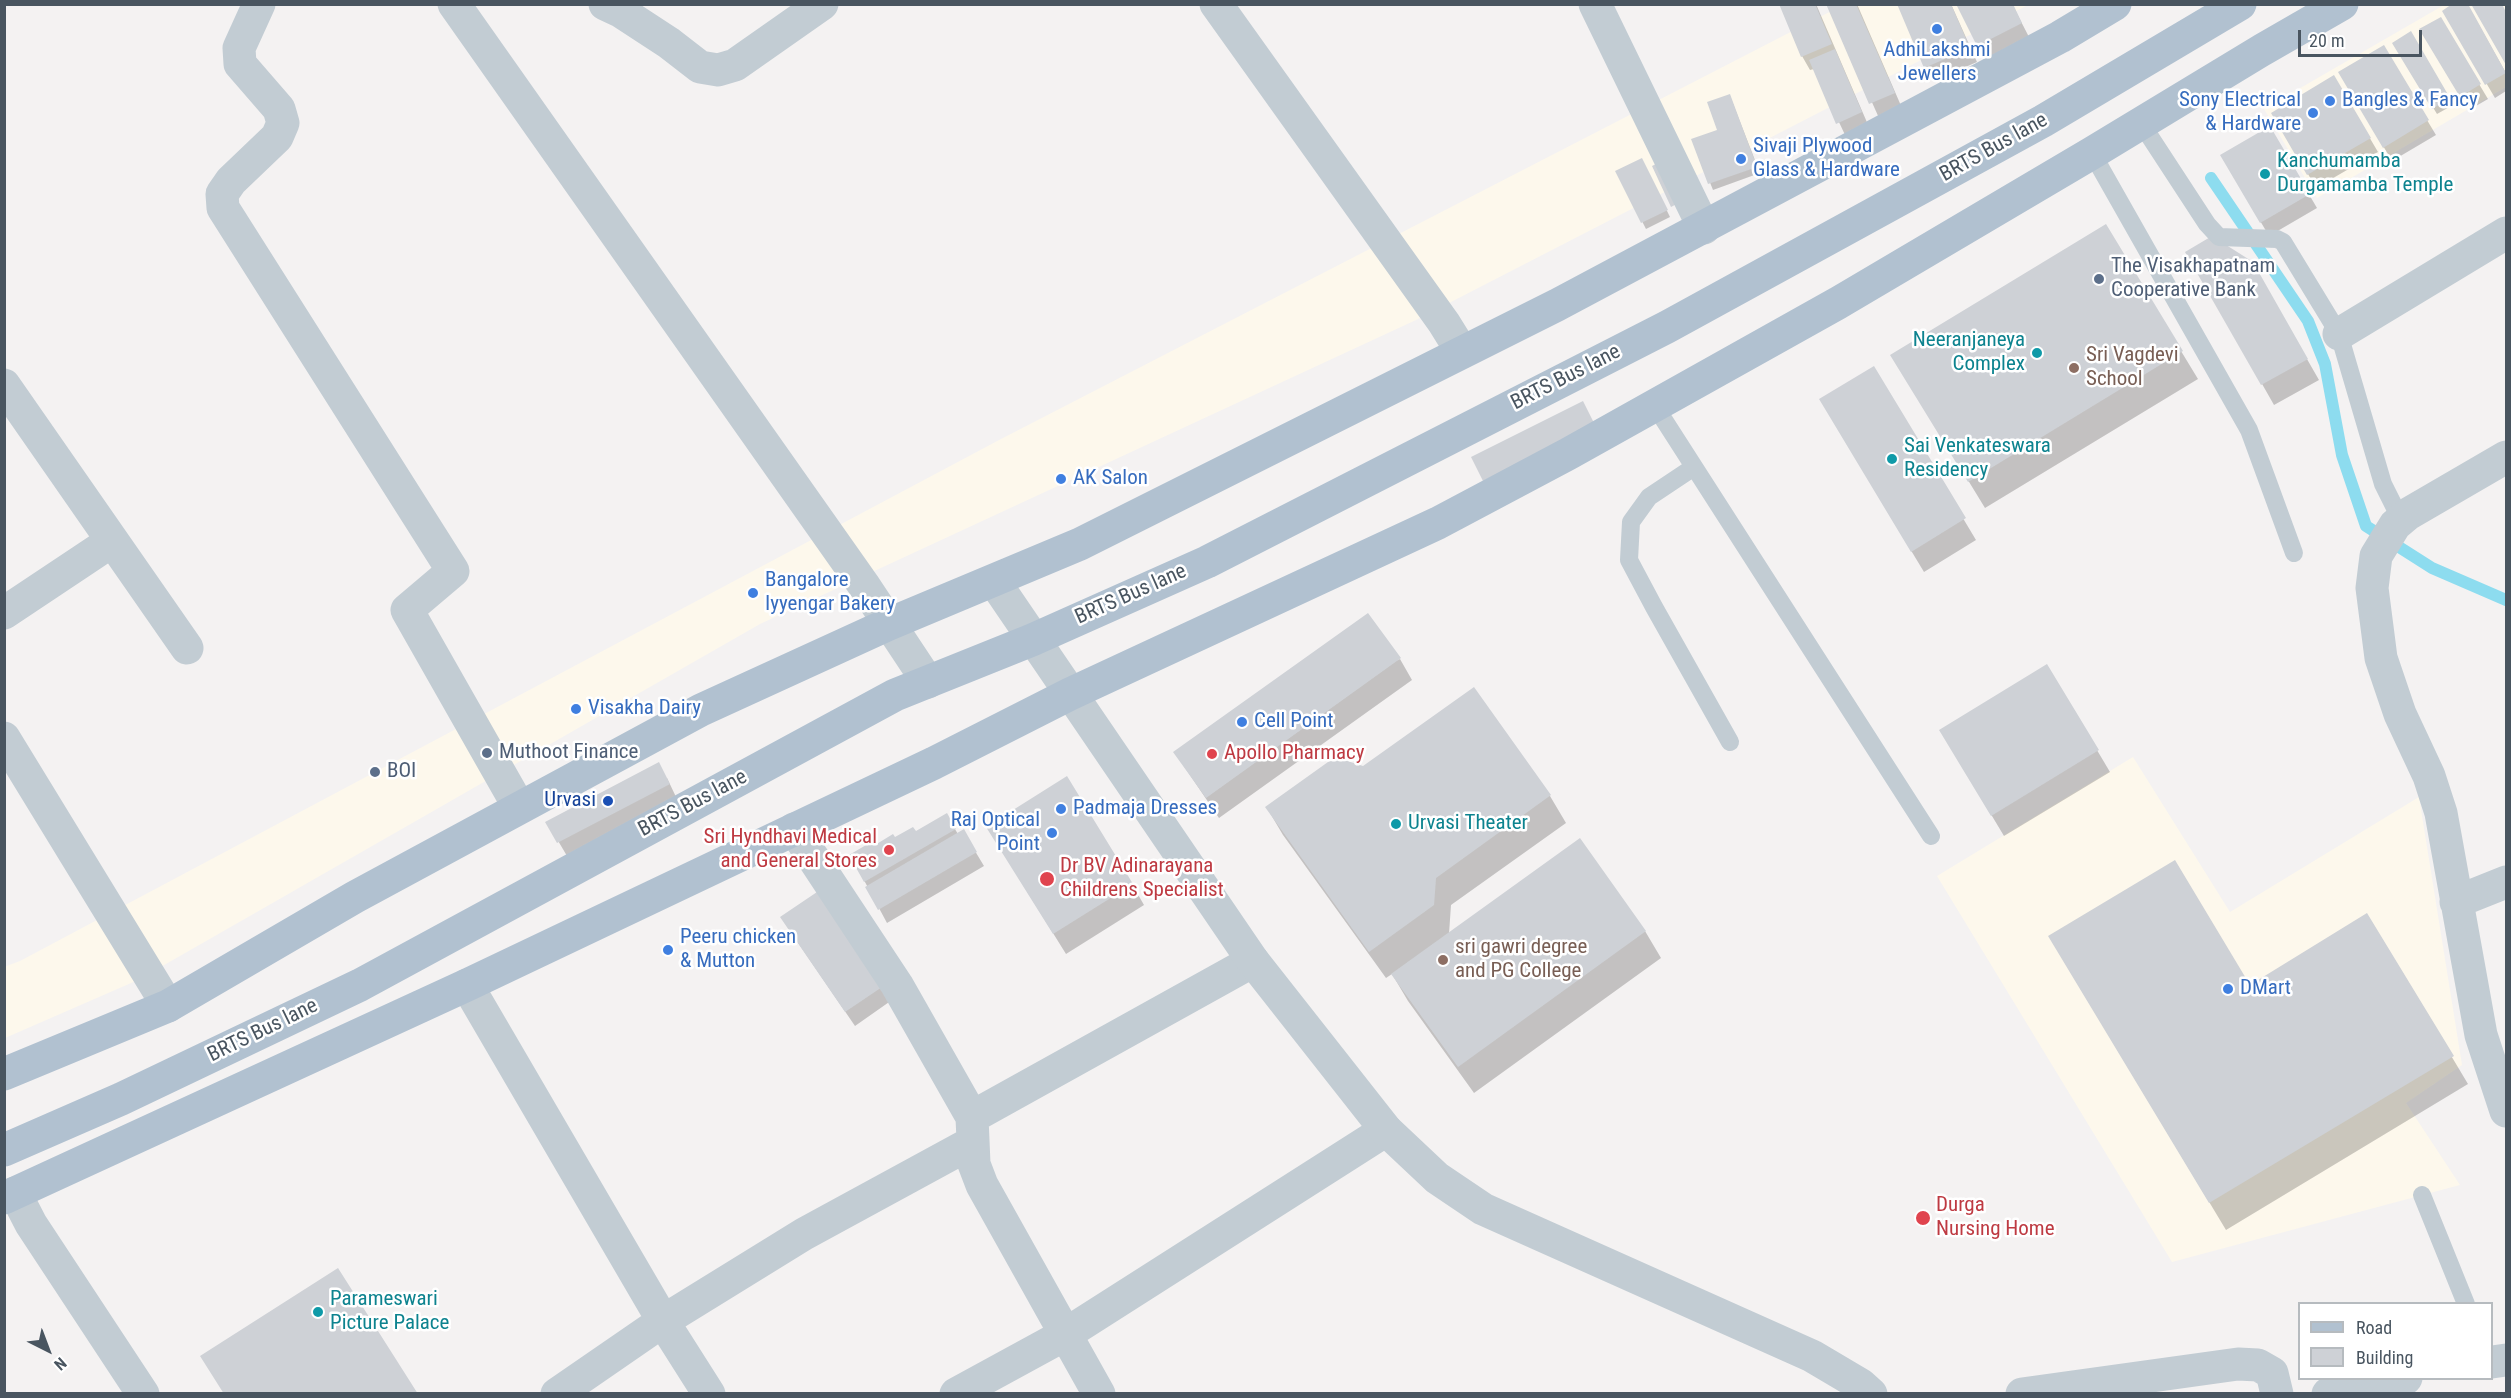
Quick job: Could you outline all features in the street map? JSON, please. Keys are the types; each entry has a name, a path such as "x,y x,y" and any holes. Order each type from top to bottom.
{"main road":[{"path":"4,1074 168,1006 355,897 701,710 889,624 1080,544 1462,352 1704,228 2060,37 2115,4"},
{"name":"BRTS Bus lane","path":"4,1150 121,1099 360,985 885,701 1032,640 1207,562 1667,327 2043,121 2240,4"},
{"path":"10,1195 467,985 934,763 1070,694 1438,523 1656,406 1828,308 2342,4"}],"street":[{"path":"259,4 238,48 240,64 279,109 283,123 277,137 231,181 222,194 223,208 453,572 407,610 519,807"},
{"path":"454,4 858,577 928,682"},
{"path":"605,4 669,42 700,67 718,70 735,65 822,4"},
{"path":"1215,4 1444,323 1462,352"},
{"path":"1595,4 1704,228"},
{"path":"2339,334 2506,234"},
{"path":"4,386 187,648"},
{"path":"2506,457 2408,514 2398,523 2376,556 2372,588 2381,658 2400,714 2429,776 2441,813 2481,1035 2506,1112"},
{"path":"4,613 112,541"},
{"path":"994,581 1032,640 1253,961 1386,1130 1437,1178 1483,1209 1812,1356 1861,1384 1871,1394"},
{"path":"4,738 168,1006"},
{"path":"794,829 897,985 973,1130 974,1164 982,1185 1100,1394"},
{"path":"2456,902 2506,882"},
{"path":"557,1394 663,1321 1253,961"},
{"path":"467,985 663,1321 709,1394"},
{"path":"956,1394 1066,1334 1386,1130"},
{"path":"10,1195 143,1394"},
{"path":"2022,1394 2238,1364 2258,1365 2272,1373 2277,1394"},
{"path":"2328,1394 2396,1380"}],"lane":[{"path":"2141,123 2207,224 2219,237 2277,239 2283,242 2339,334 2398,523"},
{"path":"2092,153 2249,430 2294,553"},
{"path":"1656,406 1931,836"},
{"path":"1694,467 1649,497 1630,522 1629,560 1653,607 1730,742"},
{"path":"2422,1195 2465,1302"}],"shaded area":[{"path":"1843,5 2028,5 1416,320 760,624 138,980 5,1038 4,967 20,961 1001,439"},
{"path":"2444,5 2506,5 2506,87 2317,198 2264,109"},
{"name":"DMart","path":"2133,757 2230,912 2419,797 2462,1065 2406,1103 2460,1185 2172,1262 1937,876"}],"building":[{"path":"1779,4 1815,4 1832,44 1801,57"},
{"path":"1826,4 1856,4 1895,93 1869,104"},
{"path":"1897,4 1951,4 1970,48 1924,68"},
{"path":"1956,4 2013,4 2022,23 1977,46"},
{"path":"2452,4 2468,4 2506,73 2485,85 2442,11"},
{"path":"2471,4 2502,4 2506,12 2506,65"},
{"path":"2441,17 2481,84 2460,97 2419,29"},
{"path":"2411,31 2450,98 2432,109 2392,43"},
{"path":"2384,45 2429,120 2383,148 2338,72"},
{"path":"1835,49 1862,112 1836,124 1809,60"},
{"path":"2334,75 2371,138 2307,175 2271,113"},
{"path":"1730,94 1757,167 1708,184 1691,139 1717,130 1707,102"},
{"name":"Kanchumamba Durgamamba Temple","path":"2270,126 2310,194 2260,223 2220,155"},
{"path":"1642,158 1668,210 1641,223 1615,171"},
{"path":"1666,159 1686,199 1671,207 1652,166"},
{"name":"Neeranjaneya Complex","path":"2106,224 2183,351 1968,482 1890,355"},
{"path":"2212,236 2253,262 2308,359 2261,385 2185,252"},
{"name":"Sai Venkateswara Residency","path":"1874,366 1966,518 1911,552 1819,399"},
{"path":"1583,401 1595,425 1483,481 1471,457"},
{"path":"1368,613 1401,658 1206,798 1173,752"},
{"path":"2047,664 2099,750 1991,816 1939,730"},
{"path":"1474,687 1551,795 1436,878 1434,905 1369,952 1265,807 1335,757 1363,766"},
{"path":"659,762 670,784 557,843 545,822"},
{"path":"1067,776 1133,884 1053,934 986,827"},
{"path":"947,813 956,829 864,882 849,855 873,841 875,845 893,834 895,837 913,827 916,831"},
{"path":"964,829 977,852 878,910 865,887"},
{"path":"1580,838 1646,931 1458,1067 1391,974"},
{"path":"2175,860 2250,985 2367,913 2454,1056 2209,1203 2048,936"},
{"path":"820,890 885,985 845,1012 780,917"},
{"name":"Parameswari Picture Palace","path":"338,1268 418,1394 224,1394 200,1356"}],"waterway":[{"path":"2211,178 2308,321 2325,364 2342,455 2366,526 2432,568 2506,600"}],"place":[{"name":"AdhiLakshmi Jewellers","path":"1937,29"},
{"name":"Bangles & Fancy","path":"2330,101"},
{"name":"Sony Electrical & Hardware","path":"2313,113"},
{"name":"Sivaji Plywood Glass & Hardware","path":"1741,159"},
{"name":"Kanchumamba Durgamamba Temple","path":"2265,174"},
{"name":"The Visakhapatnam Cooperative Bank","path":"2099,279"},
{"name":"Neeranjaneya Complex","path":"2037,353"},
{"name":"Sri Vagdevi School","path":"2074,368"},
{"name":"Sai Venkateswara Residency","path":"1892,459"},
{"name":"AK Salon","path":"1061,479"},
{"name":"Bangalore Iyyengar Bakery","path":"753,593"},
{"name":"Visakha Dairy","path":"576,709"},
{"name":"Cell Point","path":"1242,722"},
{"name":"Muthoot Finance","path":"487,753"},
{"name":"Apollo Pharmacy","path":"1212,754"},
{"name":"BOI","path":"375,772"},
{"name":"Urvasi","path":"608,801"},
{"name":"Padmaja Dresses","path":"1061,809"},
{"name":"Urvasi Theater","path":"1396,824"},
{"name":"Raj Optical Point","path":"1052,833"},
{"name":"Sri Hyndhavi Medical and General Stores","path":"889,850"},
{"name":"Dr BV Adinarayana Childrens Specialist","path":"1047,879"},
{"name":"Peeru chicken & Mutton","path":"668,950"},
{"name":"sri gawri degree and PG College","path":"1443,960"},
{"name":"DMart","path":"2228,989"},
{"name":"Durga Nursing Home","path":"1923,1218"},
{"name":"Parameswari Picture Palace","path":"318,1312"}]}
